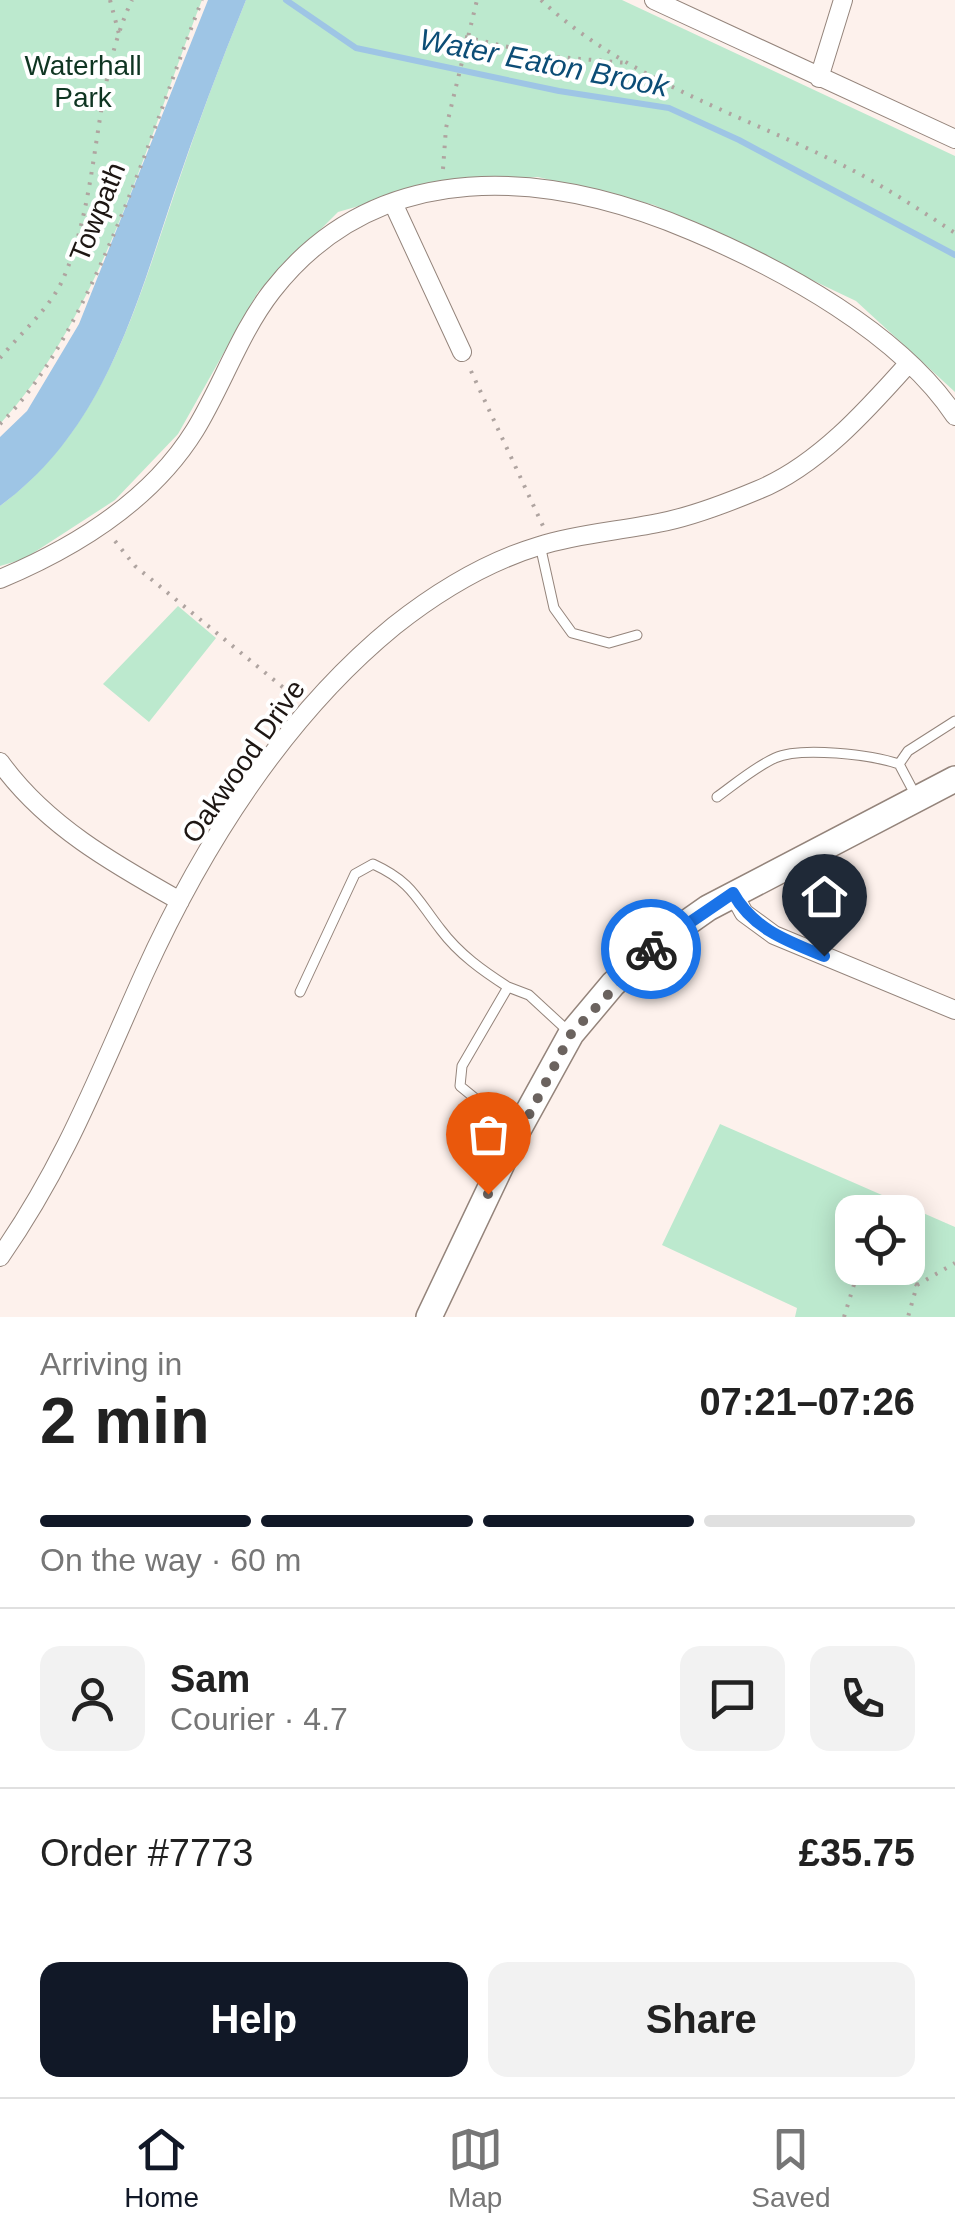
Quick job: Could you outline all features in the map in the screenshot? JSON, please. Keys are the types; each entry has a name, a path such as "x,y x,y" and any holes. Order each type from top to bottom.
{"street":[{"path":"654,0 955,139"},
{"path":"819,78 843,0"},
{"path":"0,580 54,557 146,488 192,434 271,292 330,235 393,204 446,189 515,183 570,190 656,215 739,251 835,307 908,364 955,416"},
{"path":"393,204 462,352"},
{"name":"Oakwood Drive","path":"0,1257 36,1206 99,1086 144,974 180,901 246,795 307,708 394,627 461,578 540,545 664,522 762,488 848,430 908,364"},
{"path":"4,775 66,830 111,862 180,901"},
{"path":"428,1317 517,1132 571,1034 613,984 661,940 733,893 955,779"},
{"path":"733,893 744,913 774,935 955,1010"}],"lane":[{"path":"540,545 554,608 572,634 610,642 637,635"},
{"path":"898,764 908,751 955,721"},
{"path":"717,796 776,758 796,753 882,758 898,764 918,800"},
{"path":"300,992 355,874 373,864 416,891 442,932 478,968 529,995 571,1034"},
{"path":"508,987 458,1078 470,1098 517,1132"}],"path":[{"path":"110,0 120,38"},
{"path":"0,358 62,283 78,235 120,38 132,0"},
{"name":"Towpath","path":"0,424 28,394 76,312 124,203 202,0"},
{"path":"446,189 442,162 452,96 476,0"},
{"path":"541,0 632,64 736,120 836,162 955,233"},
{"path":"465,36 547,56 632,64"},
{"path":"462,352 543,527 540,545"},
{"path":"103,524 134,566 307,708"},
{"path":"925,1280 955,1263"},
{"path":"844,1317 854,1285"},
{"path":"908,1317 917,1285"}],"green space":[{"name":"Waterhall Park","path":"0,0 202,0 95,278 36,379 0,424"},
{"path":"246,0 622,0 955,156 955,392 856,301 654,205 538,177 439,183 338,212 258,292 178,434 115,500 24,559 0,566 0,506 36,475 66,440 113,361"},
{"path":"178,606 216,638 149,722 103,684"},
{"path":"720,1124 882,1195 835,1195 835,1285 925,1285 925,1214 955,1227 955,1317 795,1317 797,1308 662,1245"}],"water":[{"path":"208,0 246,0 129,323 90,404 66,441 36,475 0,506 0,437 27,411 79,324"}],"waterway":[{"name":"Water Eaton Brook","path":"286,0 356,48 559,91 669,108 739,140 955,255"}],"way so far":[{"path":"488,1194 571,1034 613,984 651,949"}],"route":[{"path":"651,949 733,893 744,913 774,935 824,956"}]}
